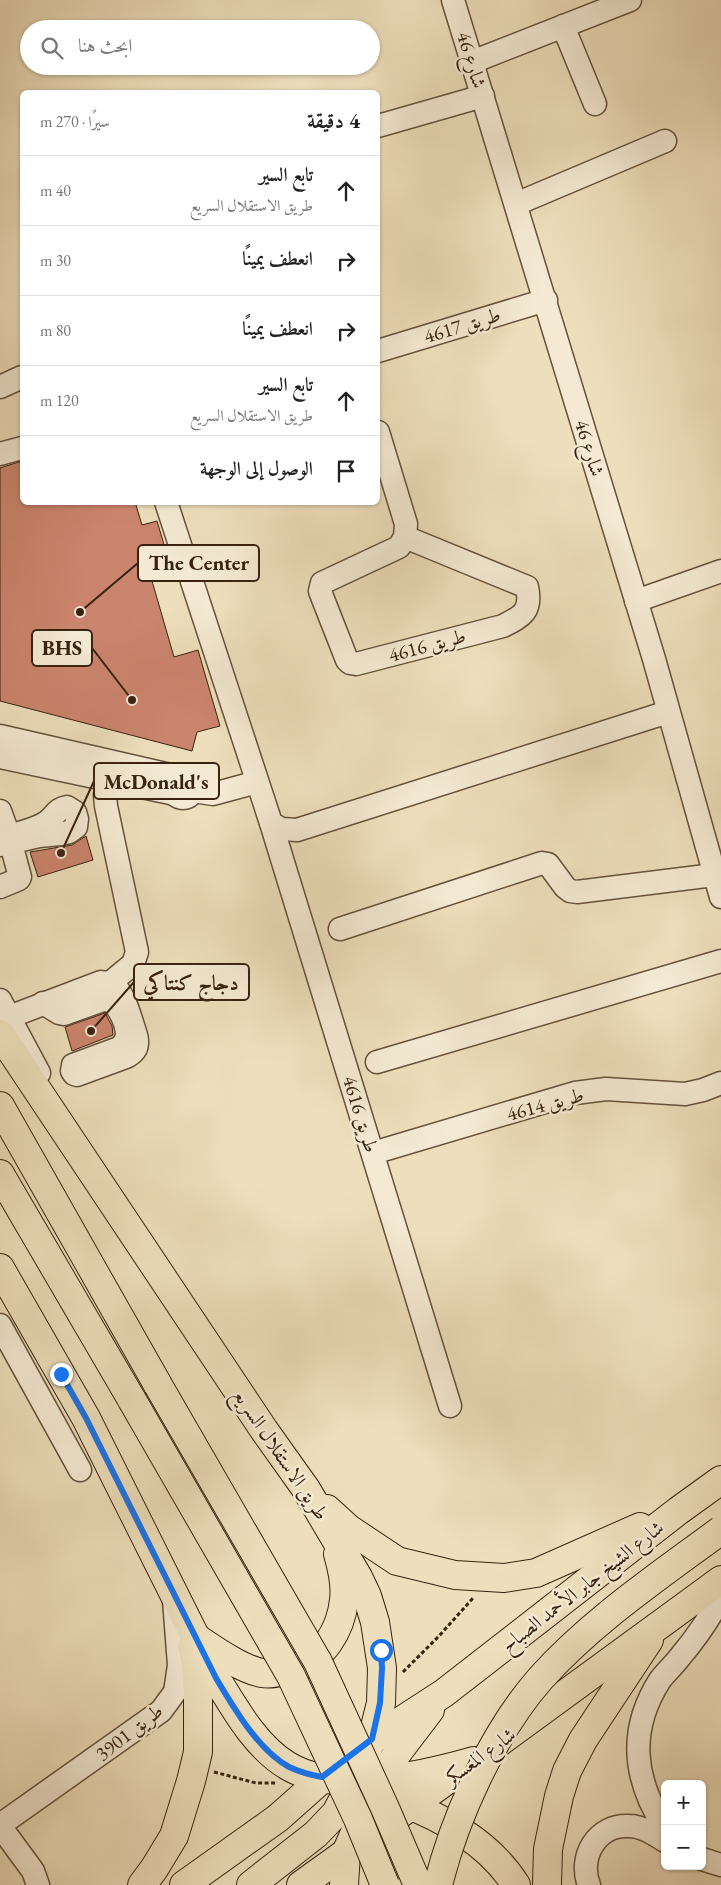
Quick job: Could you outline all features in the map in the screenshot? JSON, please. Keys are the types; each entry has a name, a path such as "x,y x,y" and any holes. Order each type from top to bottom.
{"main road":[{"name":"طريق الاستقلال السريع","path":"3,1017 62,1129 264,1430 306,1489 332,1531 367,1596 375,1622 381,1650 382,1693 363,1786 316,1834 251,1885"},
{"path":"0,1106 318,1662 418,1885"},
{"path":"0,1174 291,1676 358,1820 385,1885"},
{"path":"0,1268 86,1418 216,1678 233,1707 260,1743 288,1766 313,1775 363,1786 412,1806 463,1832 485,1849 510,1875 516,1885"},
{"name":"شارع الشيخ جابر الأحمد الصباح","path":"444,1693 678,1510 721,1480"},
{"path":"306,1489 348,1529 397,1561 455,1575 504,1578 536,1573 678,1510"},
{"path":"438,1885 444,1859 473,1788 509,1720 524,1699 540,1679 581,1638 612,1612 721,1530"},
{"path":"184,1615 241,1666 263,1674 306,1665 324,1649 333,1636 341,1617 344,1598 342,1570 332,1531"},
{"path":"546,1885 548,1849 559,1796 567,1771 583,1740 658,1626 721,1580"},
{"path":"142,1885 174,1836 198,1752 196,1664 184,1615"},
{"name":"شارع المعسكر","path":"301,1885 658,1626"},
{"path":"278,1818 313,1775 444,1693"},
{"path":"344,1885 346,1853 363,1786 402,1746 444,1693"},
{"path":"188,1881 278,1818 332,1793 439,1771 474,1761"}],"street":[{"name":"شارع 46","path":"453,0 546,300 668,712 714,847 714,875 721,897"},
{"path":"472,62 630,0"},
{"path":"563,26 595,104"},
{"path":"380,125 483,96"},
{"path":"516,204 665,141"},
{"name":"طريق 4617","path":"380,349 546,300"},
{"path":"0,387 20,378"},
{"path":"380,439 406,524 405,537"},
{"path":"0,454 20,449"},
{"name":"طريق 4616","path":"167,505 271,823 450,1406"},
{"name":"طريق 4616","path":"405,537 527,587 530,601 521,617 503,626 356,664 350,663 347,660 320,591 322,583 399,547 405,537"},
{"path":"636,601 721,571"},
{"path":"271,823 281,829 297,830 668,712"},
{"path":"0,736 86,765 213,794 257,782"},
{"path":"0,757 86,765 109,780 137,777"},
{"path":"109,780 106,806 137,952 133,964 110,983"},
{"path":"0,811 7,841 20,877 0,887"},
{"path":"340,929 542,863 548,864 570,891 577,892 714,875"},
{"path":"377,1062 721,961"},
{"path":"3,1017 44,1004 101,982 110,983 116,987 120,994 136,1035 137,1048 126,1057 77,1074 72,1071 73,1065 119,1048 124,1044 127,1031 117,1005 106,1000 64,1014 44,1004"},
{"name":"طريق 4614","path":"373,1153 574,1094 606,1089 685,1094 721,1083"},
{"path":"0,1325 80,1470"},
{"path":"663,1825 656,1815 644,1788 638,1760 639,1731 647,1704 661,1679 702,1629 721,1596"},
{"name":"طريق 3901","path":"0,1825 161,1711 175,1692 184,1615"},
{"path":"0,1825 33,1871 38,1885"},
{"path":"589,1885 585,1865 588,1850 597,1838 611,1829 629,1826 646,1830 661,1839"},
{"path":"706,1860 721,1865"}],"path":[{"path":"382,1693 439,1636 491,1577"},
{"path":"194,1767 266,1784 313,1775"}],"building":[{"path":"20,462 20,505 136,505 142,525 157,521 171,568 150,574 174,657 198,650 220,726 197,732 192,751 0,701 0,468"},
{"path":"86,836 93,860 38,877 30,852 72,845"},
{"path":"105,1013 112,1026 113,1035 72,1051 65,1027"}],"place":[{"name":"The Center","path":"80,612"},
{"name":"BHS","path":"132,700"},
{"name":"McDonald's","path":"61,853"},
{"name":"دجاج كنتاكي","path":"91,1031"}],"route":[{"path":"61,1374 86,1418 216,1678 233,1707 260,1743 288,1766 303,1773 322,1777 372,1739 382,1693 381,1650"}]}
